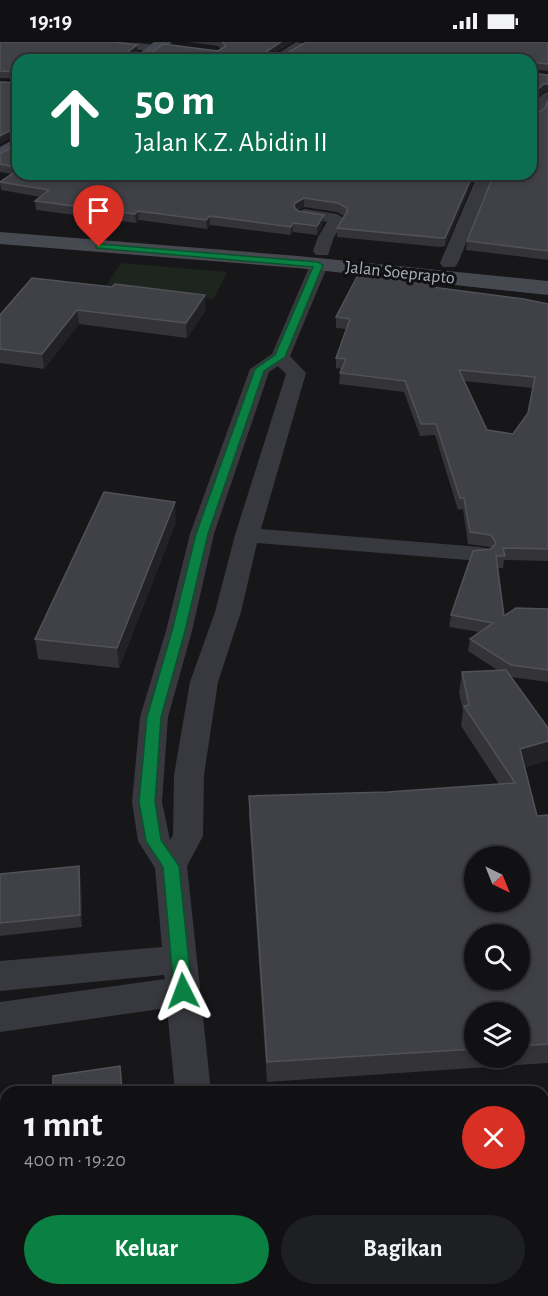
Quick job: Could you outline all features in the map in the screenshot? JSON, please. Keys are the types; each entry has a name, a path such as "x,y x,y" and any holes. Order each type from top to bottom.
{"main road":[{"path":"149,54 163,45"},
{"name":"Jalan Soeprapto","path":"0,223 320,258 548,288"},
{"name":"Jalan Soeprapto","path":"0,238 320,258 449,262 548,272"}],"street":[{"path":"107,42 163,45"},
{"path":"285,54 304,44 302,42"},
{"path":"537,111 548,97"},
{"path":"449,262 483,180"},
{"path":"192,1086 171,866 154,841 147,802 154,717 179,631 202,534 260,369 280,357 320,258 326,237 338,219 304,214"},
{"path":"171,866 188,836 189,775 204,682 228,612 247,535 296,373 280,357"},
{"path":"247,535 480,554"},
{"path":"0,976 182,975"},
{"path":"0,1017 182,975"}],"shaded area":[{"path":"121,263 227,272 214,299 103,291"}],"building":[{"path":"0,42 114,42 137,45 129,51 130,54 12,54 12,72 0,71"},
{"path":"222,42 281,42 266,54 150,54 163,44 218,51 226,46"},
{"path":"306,42 548,42 548,64 537,63 537,54 286,54"},
{"path":"537,74 548,75 548,84 544,84 537,90"},
{"path":"0,82 12,83 12,130 0,136"},
{"path":"548,100 548,251 467,241 492,180 537,180 537,113 545,108"},
{"path":"12,147 12,167 0,164 0,154"},
{"path":"12,174 12,180 470,180 445,238 337,228 347,208 338,203 304,198 295,203 294,207 298,211 324,215 317,226 293,223 291,227 210,216 206,220 138,211 135,214 35,201 49,190 0,182"},
{"path":"358,275 434,284 432,287 548,304 548,549 503,548 505,556 496,556 504,616 516,608 548,609 548,670 511,665 470,639 493,623 451,615 473,551 491,549 496,543 491,535 470,532 464,498 460,498 436,424 421,424 405,381 340,373 346,359 336,358 350,319 336,317","holes":["459,370 535,377 528,413 513,434 487,430"]},
{"path":"32,278 112,287 115,284 205,295 186,323 77,310 42,354 0,349 0,315"},
{"path":"104,492 175,502 117,648 35,639"},
{"path":"506,670 548,728 548,741 520,749 537,816 548,815 548,1044 530,1045 530,1002 464,1002 464,1050 267,1062 249,796 388,792 515,783 464,706 469,705 462,672"},
{"path":"79,866 80,915 0,923 0,874"},
{"path":"120,1066 122,1086 53,1086 53,1076"}],"route":[{"path":"99,247 318,265 280,357 260,369 202,534 179,631 154,717 147,802 154,841 171,866 183,991"}]}
